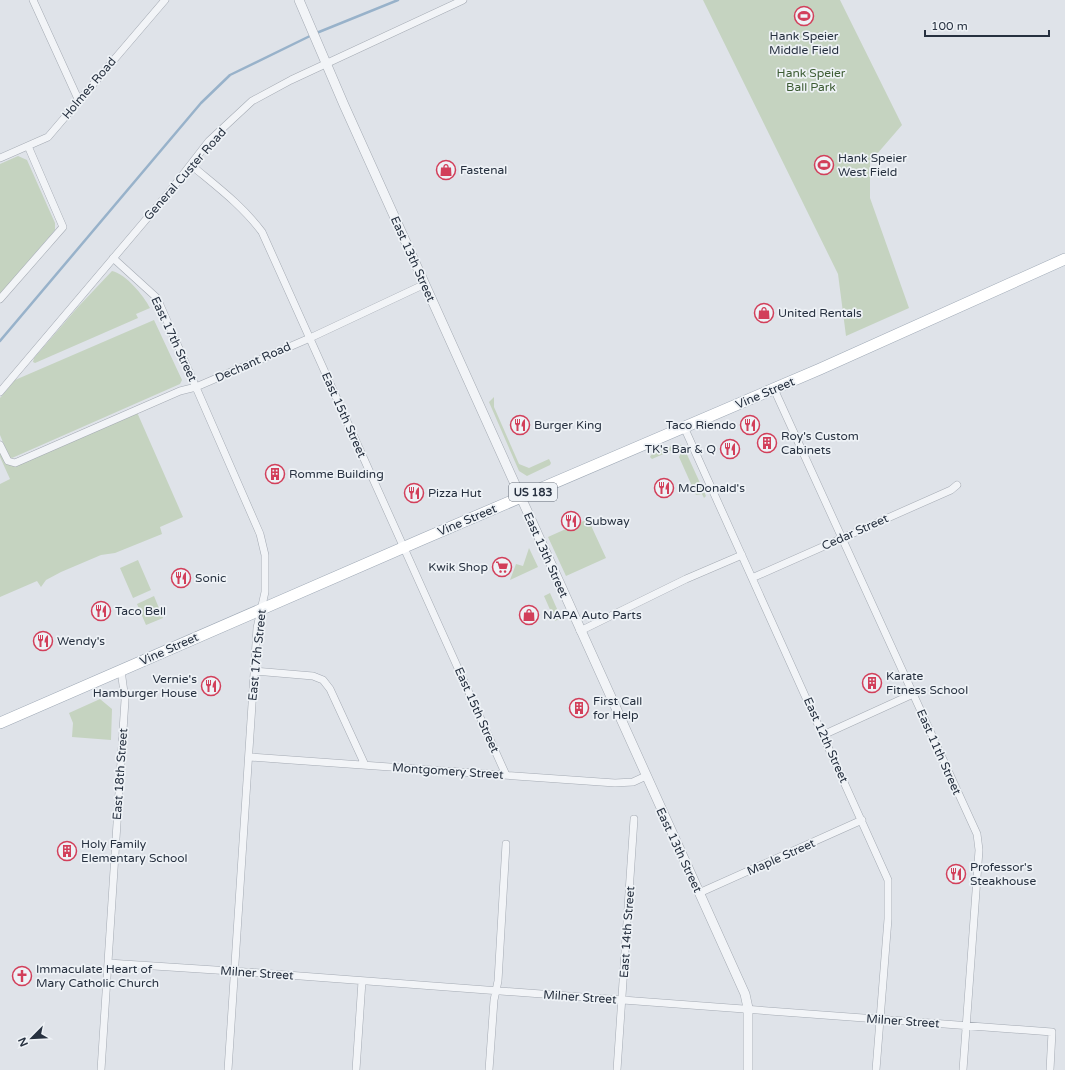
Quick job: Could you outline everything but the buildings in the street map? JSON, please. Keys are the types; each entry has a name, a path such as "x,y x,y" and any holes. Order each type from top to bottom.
{"main road":[{"name":"Vine Street","path":"0,724 520,497 774,389 1065,259"}],"street":[{"path":"33,0 79,101"},
{"name":"Holmes Road","path":"0,158 48,137 165,0"},
{"name":"East 13th Street","path":"299,0 580,631 745,994 748,1008 748,1070"},
{"name":"General Custer Road","path":"0,392 114,258 209,141 252,101 326,63 463,0"},
{"path":"0,299 63,226 28,146"},
{"name":"East 15th Street","path":"191,165 238,203 262,232 506,775"},
{"name":"East 17th Street","path":"114,258 157,298 264,546 265,592 257,628 228,1070"},
{"name":"Dechant Road","path":"0,445 8,461 15,463 180,391 196,387 310,338 425,284"},
{"name":"East 11th Street","path":"774,389 977,834 979,850 963,1070"},
{"name":"East 12th Street","path":"684,427 888,880 888,919 876,1070"},
{"name":"Cedar Street","path":"752,578 951,490 957,485"},
{"path":"580,631 686,578 742,555"},
{"name":"East 18th Street","path":"101,1070 125,700 121,670"},
{"path":"254,671 313,676 323,680 330,689 365,765"},
{"path":"823,735 913,694"},
{"name":"Montgomery Street","path":"249,757 626,784 646,776"},
{"name":"East 14th Street","path":"617,1070 634,819"},
{"name":"Maple Street","path":"699,893 862,820"},
{"path":"489,1070 506,844"},
{"name":"Milner Street","path":"108,963 687,1006 748,1008 823,1016 880,1018 1052,1032 1050,1070"},
{"path":"356,1070 362,981"}],"green space":[{"name":"Hank Speier Ball Park","path":"703,0 840,0 902,125 870,162 870,198 909,308 846,336 838,274"},
{"path":"18,156 27,160 55,223 55,230 0,294 0,164"},
{"path":"112,271 123,276 129,281 144,298 150,308 136,314 138,318 35,363 33,362 34,358 78,307"},
{"path":"154,320 182,380 180,384 12,458 9,457 0,435 0,398 15,380"},
{"path":"494,397 494,407 519,464 529,468 549,459 551,463 550,465 527,476 519,471 489,402"},
{"path":"136,410 183,517 160,527 162,534 115,553 101,555 61,572 46,580 41,587 37,581 0,597 0,484 10,479 0,457 0,445 12,463"},
{"path":"676,444 681,445 684,448 706,496 704,498 702,494 696,495 679,457 681,453 675,449 652,459 650,457 651,455"},
{"path":"588,519 606,558 566,576 548,537"},
{"path":"529,548 538,567 510,580 516,564 523,566"},
{"path":"138,560 151,590 133,598 120,568"},
{"path":"550,593 561,618 555,621 544,596"},
{"path":"154,596 163,618 146,625 137,604"},
{"path":"100,699 112,709 111,740 72,737 73,723 69,713"}],"waterway":[{"path":"0,341 201,103 230,75 314,34 398,0"}],"place":[{"name":"Hank Speier Middle Field","path":"804,16"},
{"name":"Hank Speier West Field","path":"824,165"},
{"name":"Fastenal","path":"446,170"},
{"name":"United Rentals","path":"764,313"},
{"name":"Burger King","path":"520,425"},
{"name":"Taco Riendo","path":"750,425"},
{"name":"Roy's Custom Cabinets","path":"767,443"},
{"name":"TK's Bar & Q","path":"730,449"},
{"name":"Romme Building","path":"275,474"},
{"name":"McDonald's","path":"664,488"},
{"name":"Pizza Hut","path":"414,493"},
{"name":"Subway","path":"571,521"},
{"name":"Kwik Shop","path":"502,567"},
{"name":"Sonic","path":"181,578"},
{"name":"Taco Bell","path":"101,611"},
{"name":"NAPA Auto Parts","path":"529,615"},
{"name":"Wendy's","path":"43,641"},
{"name":"Karate Fitness School","path":"872,683"},
{"name":"Vernie's Hamburger House","path":"211,686"},
{"name":"First Call for Help","path":"579,708"},
{"name":"Holy Family Elementary School","path":"67,851"},
{"name":"Professor's Steakhouse","path":"956,874"},
{"name":"Immaculate Heart of Mary Catholic Church","path":"22,976"}]}
